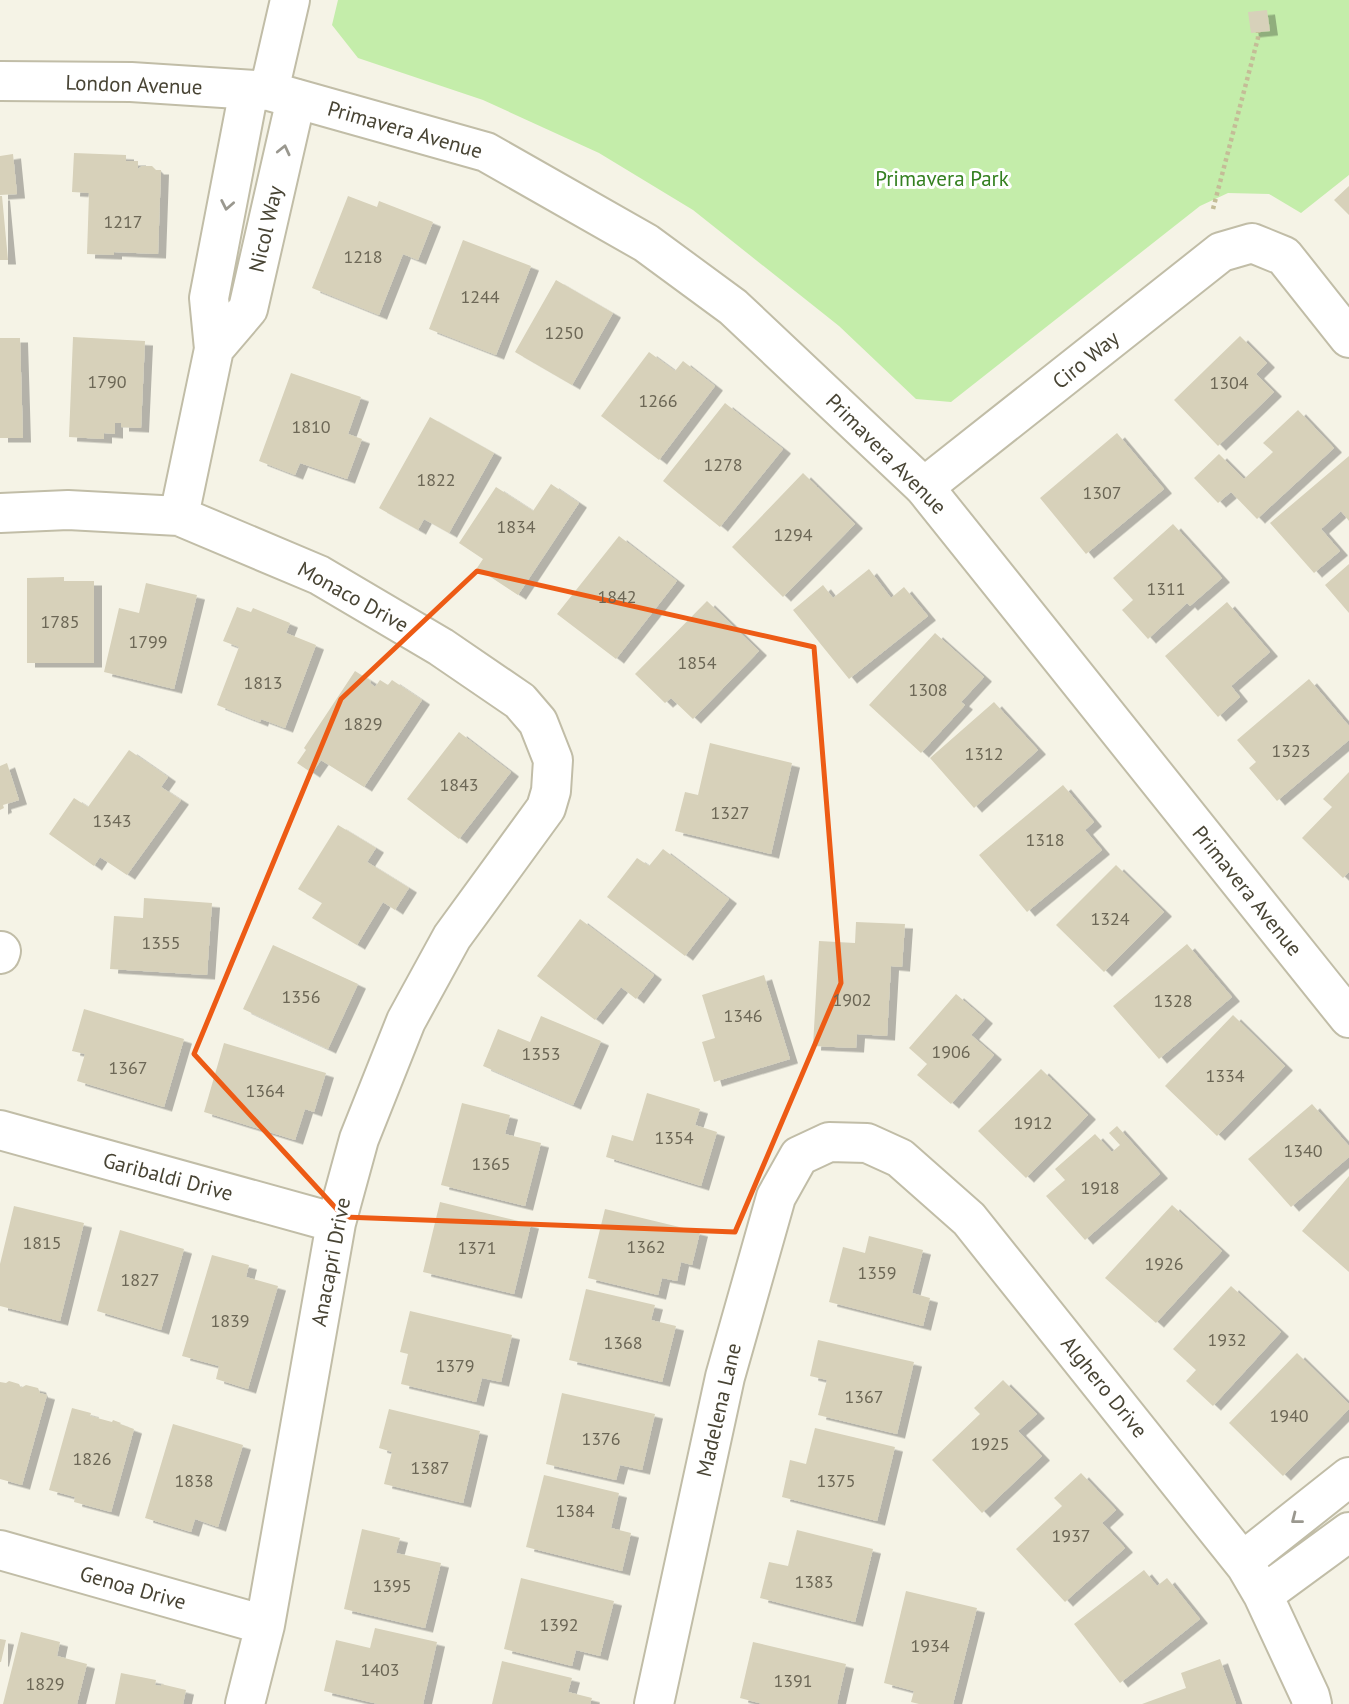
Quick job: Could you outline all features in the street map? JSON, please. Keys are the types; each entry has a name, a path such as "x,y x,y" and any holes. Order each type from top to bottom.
{"street":[{"name":"Nicol Way","path":"179,516 214,349 209,298 271,93 289,0"},
{"name":"London Avenue","path":"0,82 131,82 271,93"},
{"name":"Primavera Avenue","path":"271,93 486,152 646,243 733,307 924,487 1349,1018"},
{"name":"Ciro Way","path":"924,487 1222,252 1252,243 1284,256 1349,338"},
{"name":"Monaco Drive","path":"0,513 68,510 179,516 319,575 441,647 520,701 538,722 553,760 551,791 546,808 512,855"},
{"name":"Anacapri Drive","path":"245,1704 265,1625 336,1223 359,1139 406,1021 452,937 512,855"},
{"name":"Garibaldi Drive","path":"0,1130 336,1223"},
{"name":"Alghero Drive","path":"829,1142 867,1143 900,1158 969,1219 1243,1561 1263,1595 1312,1704"},
{"name":"Madelena Lane","path":"654,1704 725,1377 776,1197 799,1156 829,1142"},
{"path":"1243,1561 1349,1477"},
{"path":"1263,1595 1349,1532"},
{"name":"Genoa Drive","path":"0,1550 265,1625"}],"path":[{"path":"1213,209 1258,32"}],"highlighted area":[{"path":"477,571 814,647 841,983 735,1232 344,1217 194,1054 341,699"}],"green space":[{"name":"Primavera Park","path":"338,0 1349,0 1349,175 1301,213 1269,194 1228,193 1200,206 951,402 916,399 839,326 693,210 599,153 483,100 358,58 332,25"}],"building":[{"path":"1267,10 1270,31 1251,33 1248,12"},
{"path":"74,153 126,155 126,161 138,161 138,169 152,166 161,170 158,254 87,254 89,193 72,192"},
{"path":"13,154 17,194 0,195 0,156"},
{"path":"1349,186 1349,215 1334,200"},
{"path":"2,196 8,260 0,260"},
{"path":"348,196 377,207 379,201 433,222 418,260 403,254 379,315 312,288"},
{"path":"463,240 531,266 496,355 429,329"},
{"path":"556,280 613,313 572,385 515,352"},
{"path":"1240,336 1267,363 1256,374 1274,392 1218,446 1174,400"},
{"path":"73,337 145,341 141,428 121,427 121,423 115,423 115,434 104,433 104,439 69,437"},
{"path":"0,338 20,338 23,438 0,438"},
{"path":"649,352 675,371 683,361 715,386 659,460 601,416"},
{"path":"291,373 361,397 348,434 362,439 347,479 300,463 295,475 259,461"},
{"path":"725,403 783,449 720,527 663,481"},
{"path":"1298,410 1334,448 1257,519 1231,492 1218,503 1194,478 1219,454 1244,479 1273,452 1263,443"},
{"path":"430,417 494,453 449,533 424,519 418,530 379,508"},
{"path":"1117,433 1164,489 1086,554 1040,498"},
{"path":"1349,456 1349,521 1341,511 1321,529 1340,551 1314,573 1270,523"},
{"path":"803,473 855,524 783,597 732,547"},
{"path":"551,484 579,503 518,595 477,568 483,559 459,543 496,487 533,511"},
{"path":"1173,524 1222,578 1190,606 1187,603 1148,639 1122,610 1133,600 1113,578"},
{"path":"619,536 677,581 616,659 557,614"},
{"path":"1349,564 1349,613 1325,585"},
{"path":"869,569 891,598 904,587 928,616 849,679 793,610 823,585 833,598"},
{"path":"64,577 64,581 94,581 94,663 27,663 27,578"},
{"path":"146,583 197,595 174,689 104,672 119,608 139,613"},
{"path":"707,601 759,651 693,719 671,698 665,703 635,674"},
{"path":"1227,602 1270,652 1231,686 1240,697 1218,717 1165,656"},
{"path":"237,607 251,612 253,608 290,623 286,633 316,645 285,728 261,719 260,722 217,705 239,647 223,641"},
{"path":"935,633 984,677 961,702 965,705 921,753 869,705"},
{"path":"355,671 371,681 375,687 380,680 388,685 392,680 422,700 364,787 321,760 312,773 297,763"},
{"path":"1309,679 1349,726 1349,740 1277,801 1249,768 1256,762 1237,740"},
{"path":"994,702 1038,750 974,808 930,758"},
{"path":"459,732 511,772 459,839 407,799"},
{"path":"710,743 792,763 771,854 675,831 685,792 698,795"},
{"path":"129,750 168,777 161,787 181,800 127,875 100,857 94,866 49,834 74,798 88,807"},
{"path":"7,763 19,800 3,805 4,808 0,810 0,766"},
{"path":"1349,772 1349,872 1343,878 1302,838 1332,807 1323,799"},
{"path":"1063,785 1094,822 1085,830 1102,850 1027,912 979,855"},
{"path":"338,825 376,848 367,862 409,888 395,910 383,902 357,945 312,918 322,903 298,889"},
{"path":"663,849 729,899 685,956 607,897 637,858 649,866"},
{"path":"1116,865 1164,912 1104,972 1056,925"},
{"path":"144,898 212,903 207,975 110,969 114,916 143,918"},
{"path":"580,919 654,975 636,999 621,987 595,1020 537,976"},
{"path":"856,922 905,924 902,967 891,966 887,1036 857,1034 856,1048 813,1046 819,941 855,943"},
{"path":"1187,944 1232,997 1159,1059 1113,1006"},
{"path":"273,945 358,984 328,1049 243,1009"},
{"path":"764,975 790,1059 714,1082 702,1042 715,1038 702,995"},
{"path":"956,994 985,1019 971,1035 994,1055 951,1104 917,1075 927,1064 909,1048"},
{"path":"84,1009 184,1039 164,1107 77,1081 85,1054 72,1051"},
{"path":"1233,1015 1285,1066 1217,1136 1165,1086"},
{"path":"541,1016 601,1041 573,1105 483,1066 498,1029 530,1042"},
{"path":"224,1043 326,1073 314,1112 305,1109 295,1140 204,1112"},
{"path":"1041,1069 1088,1115 1026,1178 978,1131"},
{"path":"647,1093 700,1109 695,1125 717,1132 701,1186 606,1157 612,1135 633,1141"},
{"path":"462,1103 510,1115 505,1134 541,1143 525,1206 441,1185"},
{"path":"1312,1104 1349,1146 1349,1157 1291,1207 1248,1159"},
{"path":"1117,1126 1160,1174 1085,1240 1046,1196 1065,1180 1055,1169 1095,1134 1112,1152 1120,1145 1109,1133"},
{"path":"1349,1176 1349,1272 1302,1231"},
{"path":"440,1202 531,1224 514,1294 423,1272"},
{"path":"1172,1205 1222,1251 1156,1323 1105,1278"},
{"path":"14,1206 84,1223 60,1321 0,1306 0,1264"},
{"path":"605,1209 700,1232 692,1265 681,1262 677,1281 662,1278 658,1295 588,1278"},
{"path":"120,1230 184,1249 161,1330 97,1311"},
{"path":"869,1236 923,1250 912,1293 930,1298 923,1326 829,1302 843,1247 865,1253"},
{"path":"212,1255 249,1265 246,1277 278,1286 248,1389 216,1379 219,1366 182,1356"},
{"path":"1231,1286 1281,1332 1213,1406 1186,1381 1196,1370 1173,1349"},
{"path":"586,1289 655,1305 651,1320 676,1326 662,1382 569,1360"},
{"path":"410,1311 512,1335 501,1382 482,1378 476,1402 401,1384 408,1354 400,1352"},
{"path":"818,1340 914,1362 897,1434 818,1415 827,1380 810,1376"},
{"path":"1297,1353 1349,1404 1349,1409 1283,1476 1229,1423"},
{"path":"1003,1380 1037,1414 1018,1431 1042,1456 982,1513 932,1460 980,1414 974,1408"},
{"path":"0,1382 19,1384 21,1388 26,1385 38,1388 40,1393 47,1395 22,1485 0,1479"},
{"path":"562,1393 655,1414 642,1470 620,1465 616,1480 546,1464"},
{"path":"72,1408 134,1429 111,1512 74,1502 75,1497 49,1490"},
{"path":"389,1409 480,1431 463,1503 384,1484 392,1452 379,1448"},
{"path":"173,1424 243,1445 218,1527 195,1519 191,1532 145,1518"},
{"path":"815,1428 895,1447 877,1521 782,1497 790,1460 806,1464"},
{"path":"1081,1473 1116,1510 1102,1523 1125,1548 1065,1602 1016,1549 1062,1506 1054,1498"},
{"path":"544,1475 619,1493 611,1528 631,1533 622,1571 526,1547"},
{"path":"362,1529 400,1538 396,1553 441,1563 425,1628 344,1609"},
{"path":"797,1530 873,1549 855,1622 760,1598 769,1562 788,1566"},
{"path":"1144,1570 1157,1586 1167,1578 1200,1619 1120,1683 1074,1624"},
{"path":"521,1578 614,1601 600,1656 576,1650 572,1666 504,1649"},
{"path":"906,1591 977,1608 953,1704 911,1702 914,1691 884,1683"},
{"path":"375,1628 437,1642 423,1704 378,1704 324,1691 336,1640 370,1648"},
{"path":"21,1632 60,1642 57,1656 87,1664 77,1704 3,1704"},
{"path":"0,1639 6,1640 1,1662 0,1662"},
{"path":"753,1642 846,1664 837,1704 763,1704 740,1698"},
{"path":"1220,1659 1236,1704 1142,1704 1186,1688 1181,1673"},
{"path":"502,1661 572,1678 568,1692 592,1698 590,1704 492,1704"},
{"path":"121,1673 156,1680 155,1685 186,1690 183,1704 115,1704"}]}
